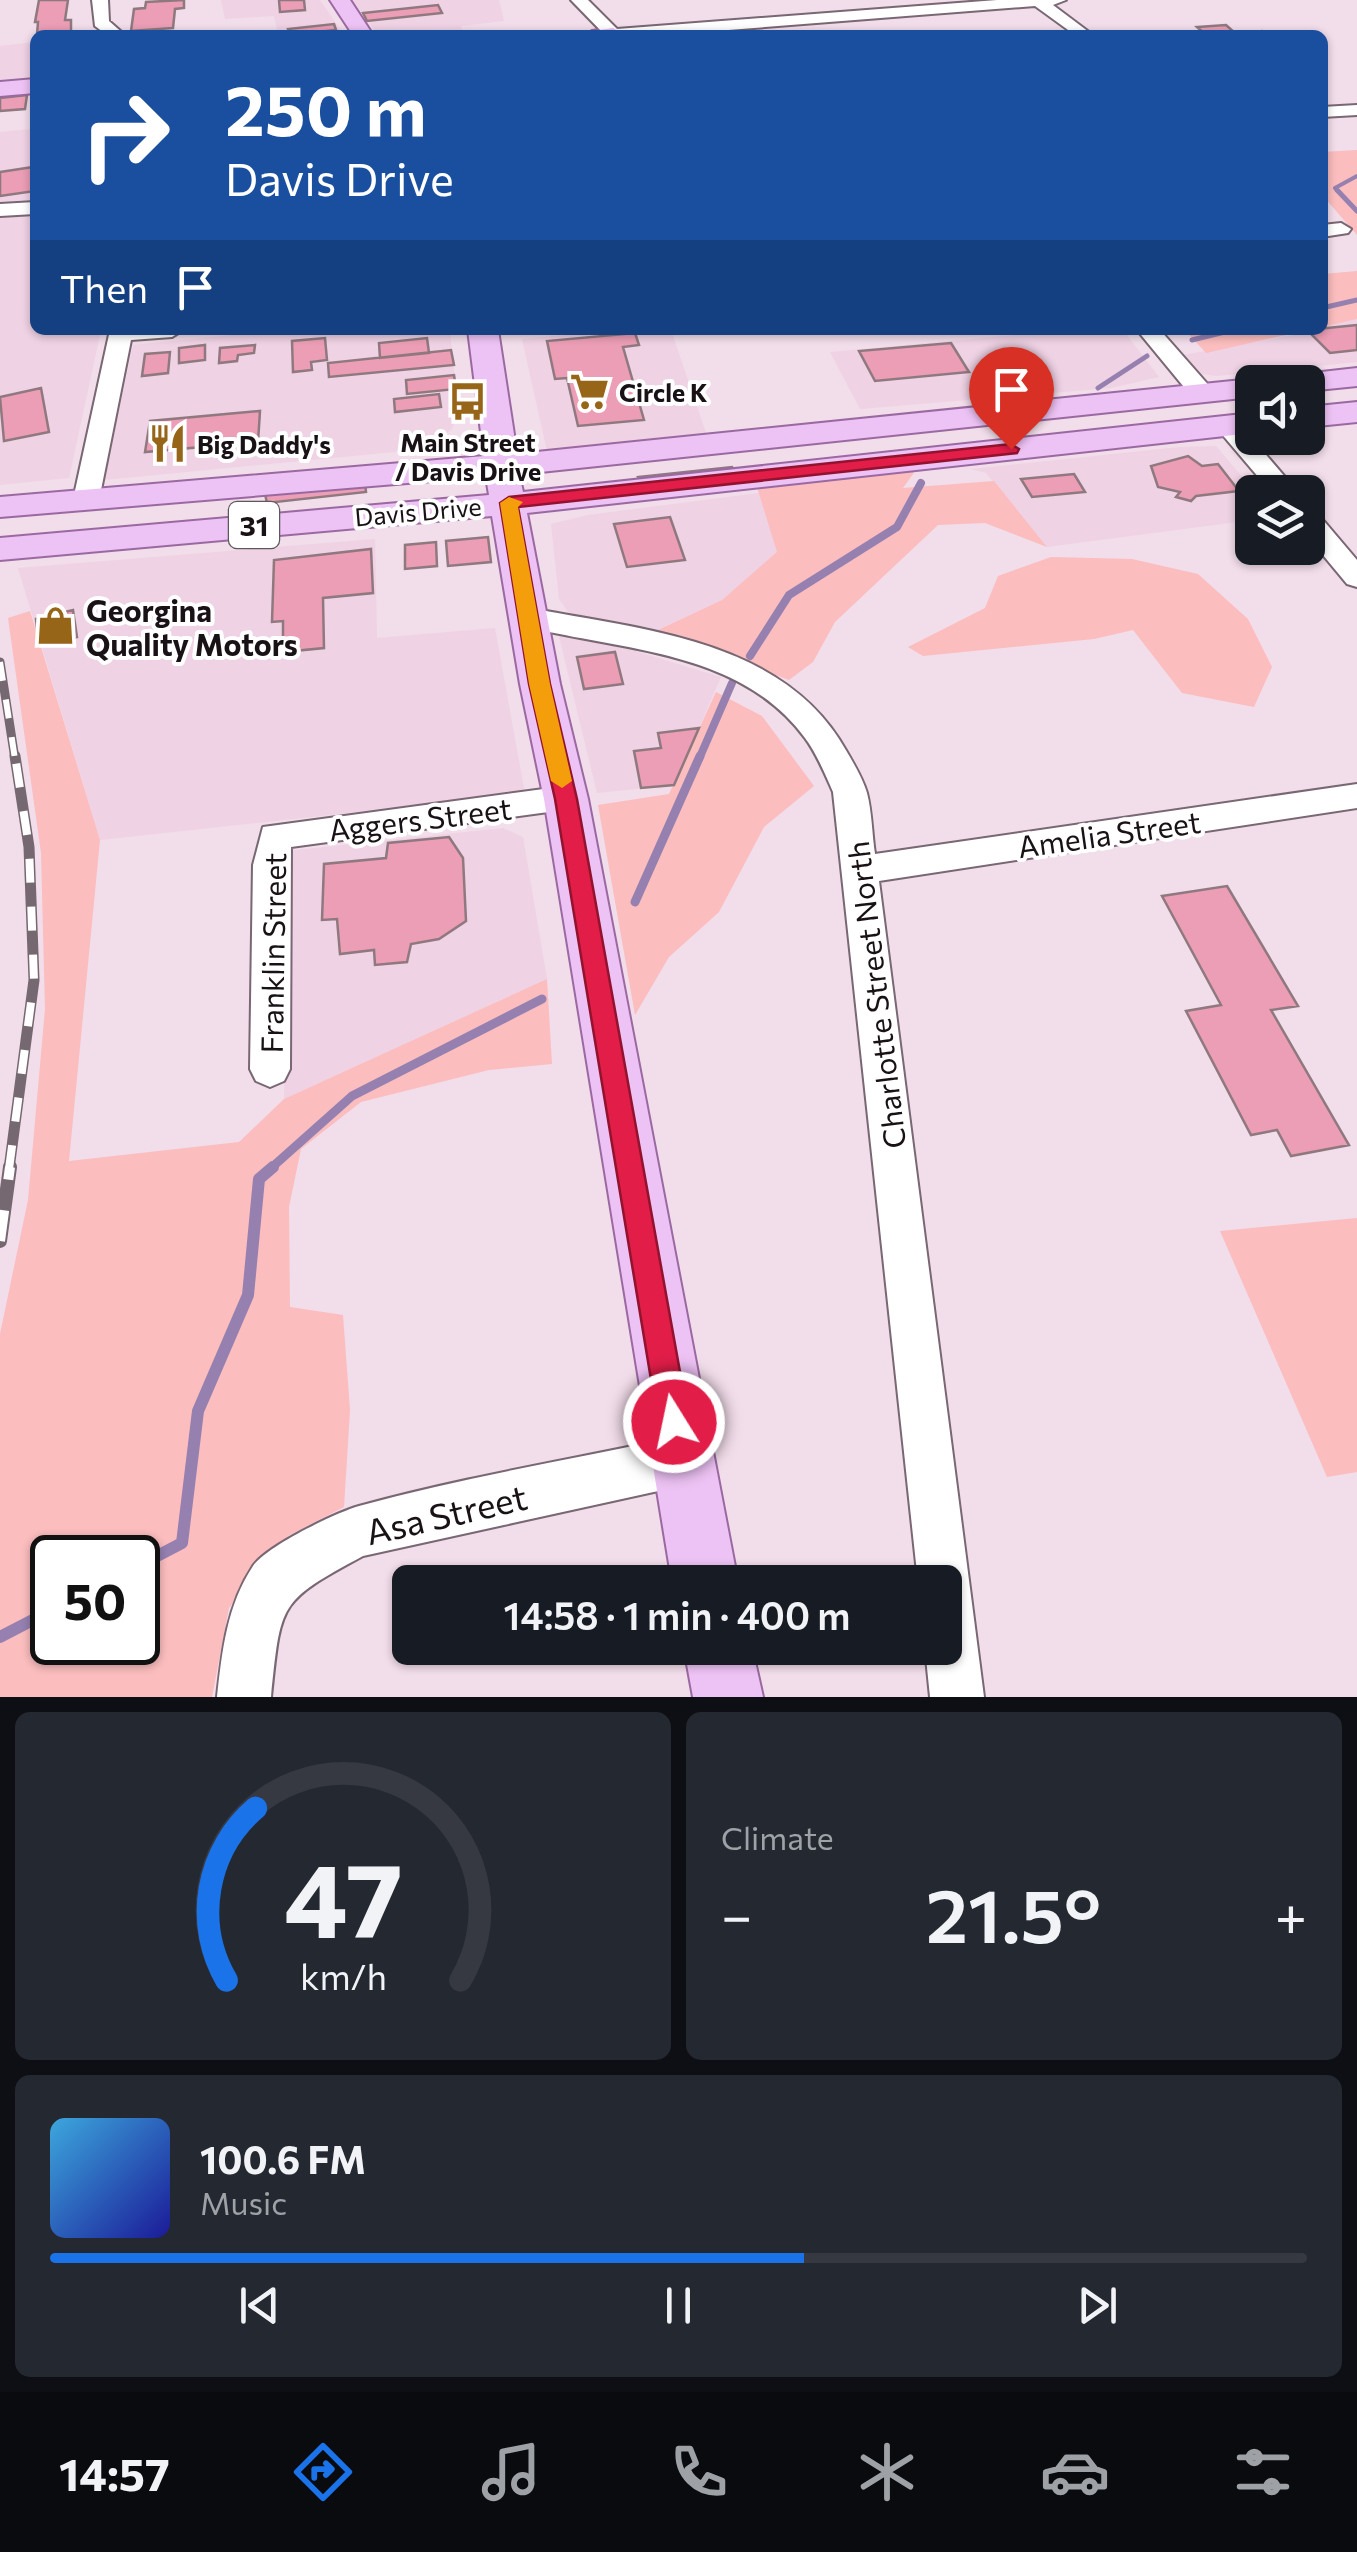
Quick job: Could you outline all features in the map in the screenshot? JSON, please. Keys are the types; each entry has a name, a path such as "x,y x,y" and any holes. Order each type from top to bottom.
{"main road":[{"path":"340,0 360,30"},
{"path":"0,89 30,86"},
{"path":"484,335 540,684 566,799 680,1462 701,1565"},
{"path":"1325,380 1357,377"},
{"name":"Davis Drive","path":"0,549 1235,390"},
{"path":"1325,416 1357,412"},
{"name":"Davis Drive","path":"0,507 361,474 505,484 1235,424"},
{"path":"721,1665 728,1697"}],"street":[{"path":"100,0 101,23 110,30"},
{"path":"579,0 609,30"},
{"path":"807,0 846,30"},
{"path":"661,30 1058,0"},
{"path":"1036,1 1077,30"},
{"path":"1328,112 1357,110"},
{"path":"0,210 30,208"},
{"path":"86,500 120,335"},
{"path":"1152,335 1202,393"},
{"path":"1325,540 1357,578"},
{"name":"Charlotte Street North","path":"530,618 615,631 687,649 759,677 808,719 827,745 850,792 942,1565"},
{"name":"Amelia Street","path":"862,870 1357,796"},
{"name":"Aggers Street","path":"275,836 566,799"},
{"name":"Franklin Street","path":"270,1069 271,865 275,836"},
{"name":"Asa Street","path":"244,1697 252,1628 273,1581 300,1562 356,1532 680,1462"},
{"path":"953,1665 957,1697"}],"shaded area":[{"path":"221,0 320,0 341,30 277,30 274,16 225,19"},
{"path":"352,0 499,0 504,21 461,26 462,30 374,30"},
{"path":"30,43 30,81 0,84 0,46"},
{"path":"30,129 30,202 0,205 0,132"},
{"path":"1357,150 1357,235 1328,202 1328,152"},
{"path":"30,214 30,335 100,335 69,478 0,485 0,216"},
{"path":"1357,271 1357,319 1328,326 1328,274"},
{"path":"1357,319 1357,362 1235,365 1235,374 1217,376 1202,374 1183,355 1294,335 1328,335 1328,326"},
{"path":"233,335 450,335 458,414 452,429 434,443 415,450 104,480 133,345"},
{"path":"673,335 706,433 547,451 522,339"},
{"path":"1016,335 1127,335 1159,377 1111,388 860,409 830,352"},
{"path":"1190,335 1286,335 1206,353"},
{"path":"1216,446 1241,475 1235,475 1235,522 1047,547 986,473 971,469"},
{"path":"918,467 903,488 994,481 1047,547 985,523 938,525 835,622 813,662 789,680 656,631 722,600 777,552 756,484"},
{"path":"759,493 778,552 722,600 656,631 571,616 559,599 551,524 588,515"},
{"path":"375,539 377,638 495,628 525,794 100,840 18,568"},
{"path":"1051,557 1132,559 1198,574 1248,619 1272,667 1254,707 1182,693 1133,630 1094,639 923,656 908,647 985,608 998,576"},
{"path":"30,611 100,840 69,1161 239,1142 284,1099 547,979 552,1064 489,1070 361,1102 301,1149 289,1207 290,1307 343,1315 350,1410 344,1507 288,1536 229,1608 212,1697 0,1697 0,1334 28,1200 45,1009 41,853 8,618"},
{"path":"559,636 592,638 721,677 674,785 597,793"},
{"path":"716,692 762,716 814,786 764,827 719,912 669,957 635,1015 598,805 669,794"},
{"path":"503,828 523,837 547,979 284,1099 287,851"},
{"path":"1357,1218 1357,1472 1327,1477 1220,1231"}],"building":[{"path":"39,0 68,0 65,20 71,20 71,30 37,30"},
{"path":"184,0 184,8 175,9 173,28 131,30 134,9 145,8 146,2"},
{"path":"279,0 304,0 305,10 280,12"},
{"path":"438,5 442,13 367,21 363,13"},
{"path":"334,24 336,30 288,30"},
{"path":"1226,25 1232,30 1200,30 1197,27"},
{"path":"27,95 25,109 0,111 0,98"},
{"path":"30,167 30,192 0,196 0,172"},
{"path":"1357,325 1357,350 1330,353 1312,335 1328,335 1328,328"},
{"path":"636,335 639,345 623,347 644,420 578,426 567,378 555,379 547,341"},
{"path":"325,338 327,360 311,362 312,370 293,372 292,341"},
{"path":"427,338 429,353 380,358 379,343"},
{"path":"951,343 969,372 875,381 859,351"},
{"path":"205,345 205,360 179,363 179,348"},
{"path":"255,345 254,353 238,355 237,361 219,363 220,348"},
{"path":"451,350 454,365 329,377 328,363"},
{"path":"170,352 168,373 142,376 145,354"},
{"path":"454,375 456,389 407,394 406,380"},
{"path":"41,388 49,432 4,441 0,397"},
{"path":"439,394 441,407 395,412 394,399"},
{"path":"260,411 258,442 145,452 150,421"},
{"path":"1188,456 1202,466 1218,464 1235,491 1196,496 1191,501 1176,497 1180,492 1158,487 1151,466"},
{"path":"732,467 737,475 641,485 638,477"},
{"path":"1074,474 1085,492 1032,497 1021,479"},
{"path":"365,483 366,492 267,503 265,494"},
{"path":"670,517 685,560 627,567 614,524"},
{"path":"488,537 491,562 448,566 446,541"},
{"path":"436,542 437,566 405,569 405,545"},
{"path":"371,549 373,593 323,598 324,648 283,652 283,621 272,622 274,560"},
{"path":"73,610 77,637 39,646 36,619"},
{"path":"615,652 623,684 584,689 577,657"},
{"path":"699,728 674,785 641,788 634,751 661,748 658,733"},
{"path":"449,837 463,858 466,921 439,939 411,944 407,962 375,965 374,950 340,954 337,919 322,920 324,864 386,858 388,843"},
{"path":"1227,886 1298,1006 1271,1010 1349,1145 1291,1156 1277,1130 1251,1135 1186,1011 1221,1005 1162,896"}],"waterway":[{"path":"1337,190 1357,176"},
{"path":"1337,190 1340,193"},
{"path":"1337,190 1357,211"},
{"path":"1328,307 1357,300"},
{"path":"1192,340 1212,335"},
{"path":"1098,388 1147,356"},
{"path":"750,656 789,595 897,527 921,483"},
{"path":"699,759 732,683"},
{"path":"635,902 700,756"},
{"path":"270,1169 352,1096 542,999"},
{"path":"160,1554 182,1543 198,1411 248,1295 259,1179 273,1167"},
{"path":"0,1637 30,1621"}],"railway":[{"path":"0,662 15,759"},
{"path":"9,1169 34,980 29,847 15,756"},
{"path":"0,1241 10,1167"}],"slow traffic":[{"path":"514,502 509,503 540,684 562,781"}],"place":[{"name":"Circle K","path":"589,392"},
{"name":"Main Street / Davis Drive","path":"468,401"},
{"name":"Big Daddy's","path":"167,444"},
{"name":"Georgina Quality Motors","path":"56,626"}],"route":[{"path":"674,1422 566,799 540,684 509,503 1011,449"}]}
